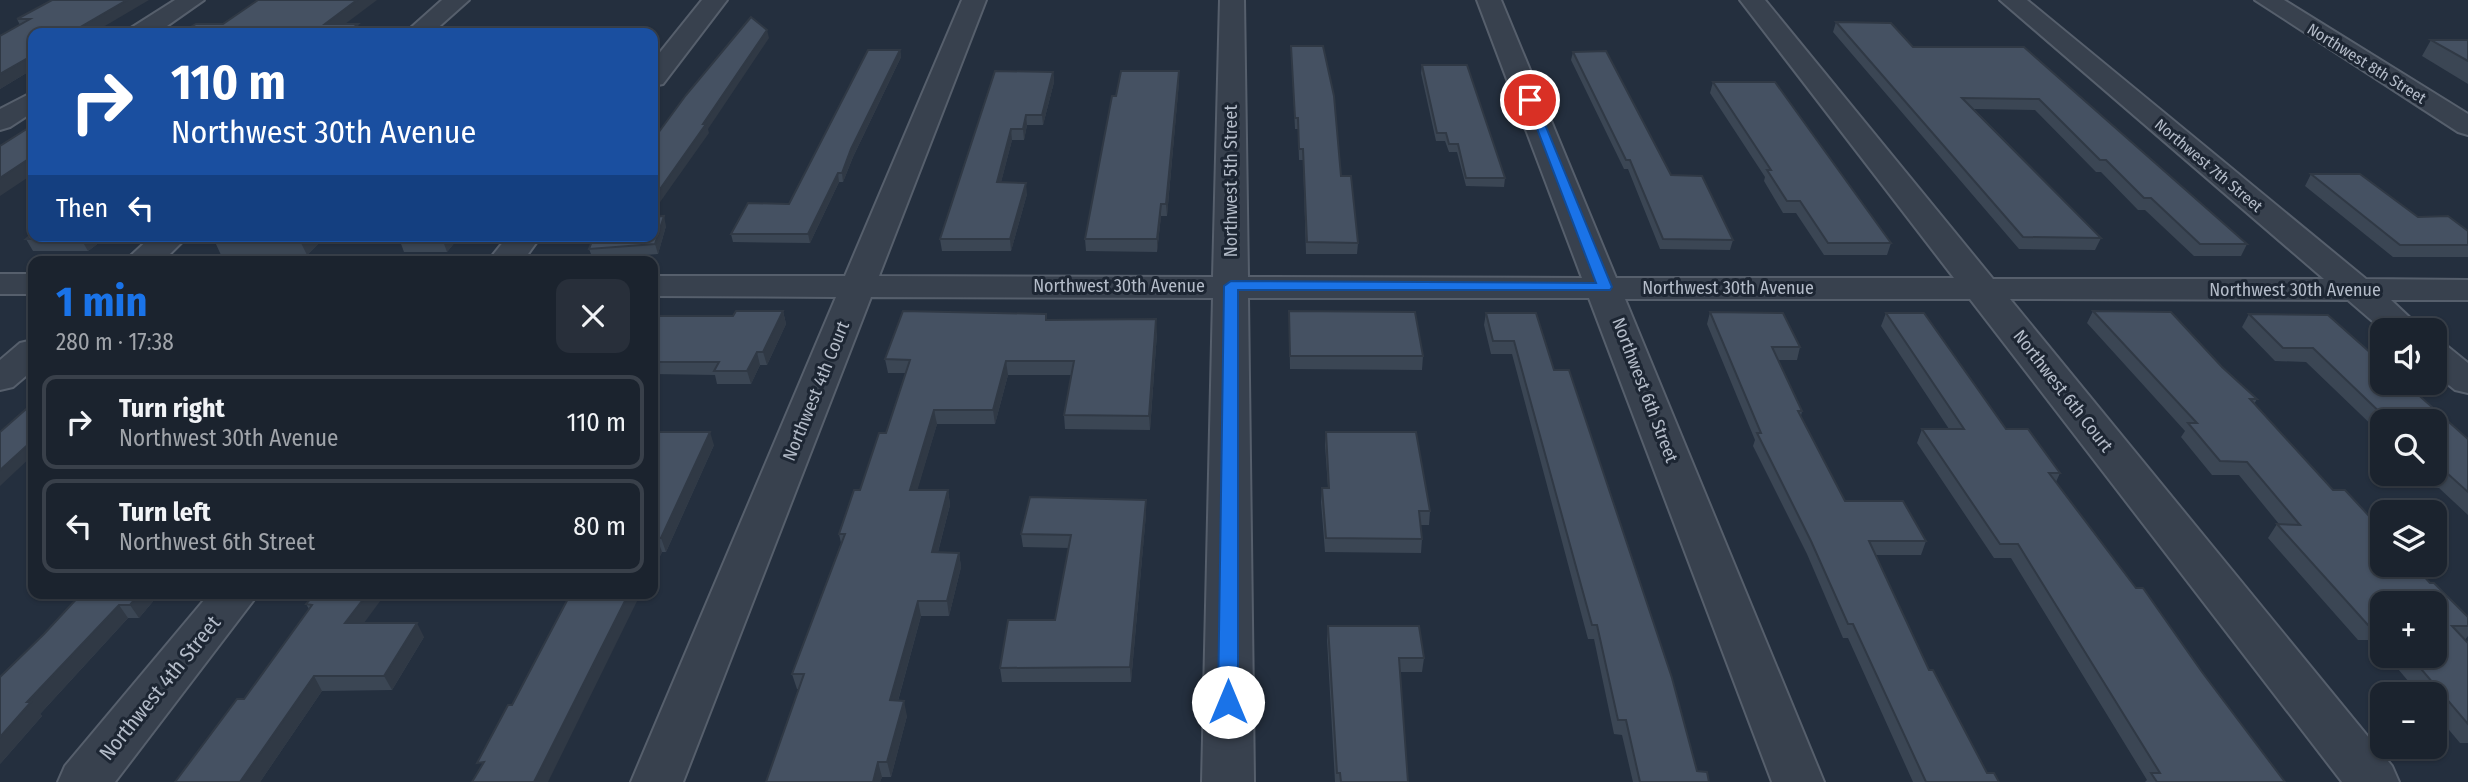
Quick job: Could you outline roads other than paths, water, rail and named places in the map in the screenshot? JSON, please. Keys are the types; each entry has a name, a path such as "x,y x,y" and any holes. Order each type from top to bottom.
{"street":[{"path":"148,28 192,0"},
{"path":"423,28 457,0"},
{"path":"658,72 715,0"},
{"name":"Northwest 4th Court","path":"657,782 974,0"},
{"name":"Northwest 5th Street","path":"1228,782 1232,0"},
{"name":"Northwest 6th Street","path":"1489,0 1605,287 1798,782"},
{"name":"Northwest 6th Court","path":"1752,0 2373,782"},
{"name":"Northwest 7th Street","path":"2012,0 2391,318"},
{"name":"Northwest 8th Street","path":"2267,0 2468,126"},
{"path":"0,121 28,103"},
{"path":"148,256 165,242"},
{"path":"509,256 520,242"},
{"path":"0,284 28,284"},
{"name":"Northwest 30th Avenue","path":"658,286 2468,290"},
{"path":"0,379 28,355"},
{"path":"2447,365 2468,382"},
{"name":"Northwest 4th Street","path":"84,782 231,599"}]}
